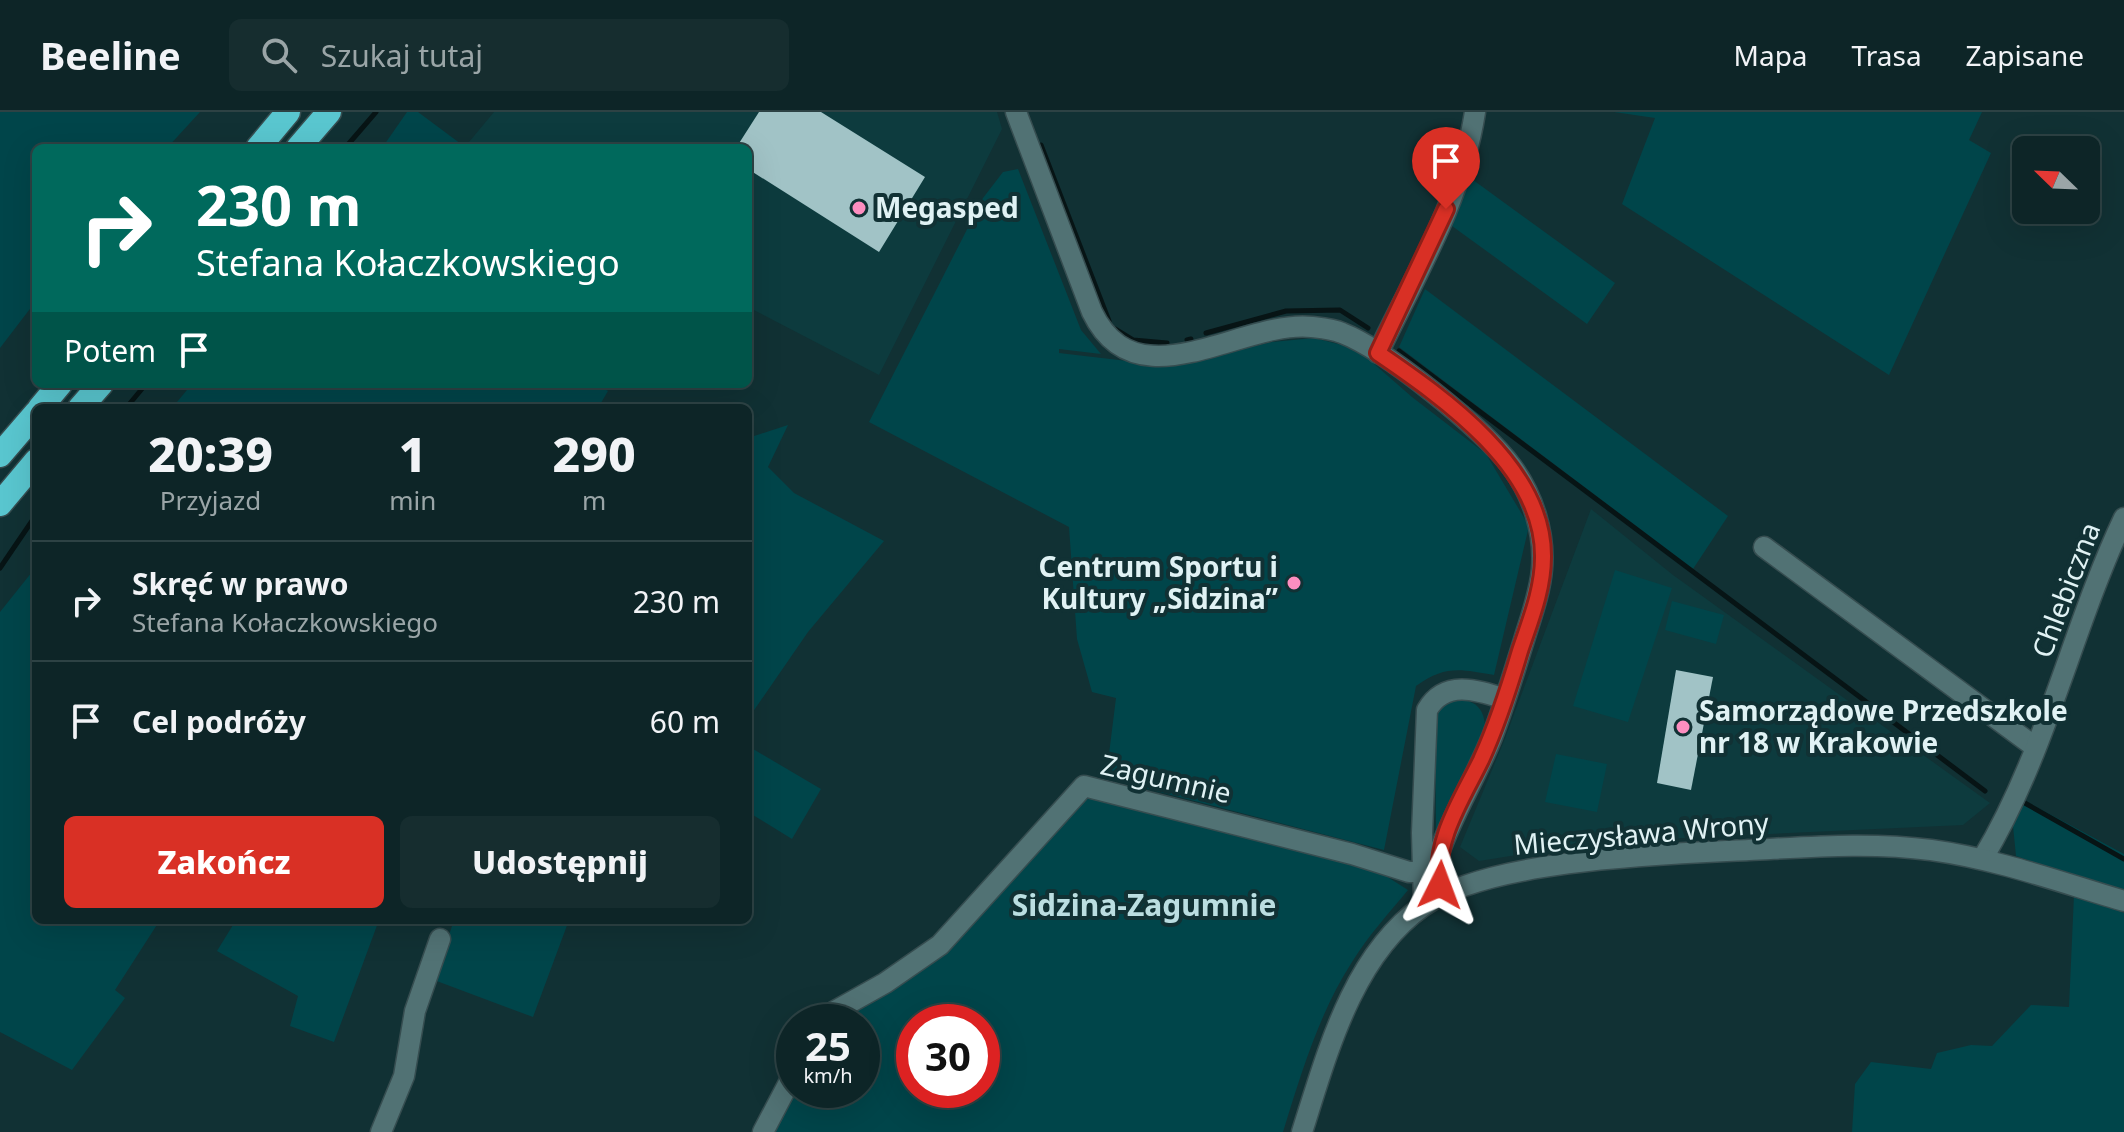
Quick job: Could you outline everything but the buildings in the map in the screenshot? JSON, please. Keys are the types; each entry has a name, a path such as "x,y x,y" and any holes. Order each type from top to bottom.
{"highway":[{"path":"261,144 288,112"},
{"path":"301,144 329,112"},
{"path":"43,404 57,388"},
{"path":"84,404 98,388"},
{"path":"0,455 32,417"},
{"path":"0,504 32,466"}],"street":[{"path":"1016,112 1092,312 1103,332 1116,343 1139,353 1178,356 1257,333 1308,327 1340,332 1378,353 1482,435 1511,466 1533,506 1540,530 1542,573 1491,738 1430,872"},
{"path":"1378,353 1439,227 1470,140 1475,112"},
{"name":"Chlebiczna","path":"1983,858 2035,747 2103,562 2124,518"},
{"path":"1764,547 2035,747"},
{"path":"1424,904 1430,872 1427,710 1441,694 1458,689 1481,691 1505,699"},
{"name":"Zagumnie","path":"848,1004 885,983 940,945 1084,786 1430,872"},
{"name":"Mieczysława Wrony","path":"1302,1132 1327,1053 1356,988 1383,946 1424,904 1471,884 1522,871 1623,858 1877,845 1983,858 2124,901"},
{"path":"1430,872 1444,896"},
{"path":"381,1132 404,1076 415,1011 440,939"},
{"path":"763,1132 776,1107"}],"shaded area":[{"path":"0,112 200,112 171,144 32,144 32,306 0,348"},
{"path":"407,112 418,112 461,144 385,144"},
{"path":"494,112 997,112 1002,129 879,375 752,309 752,144 467,144"},
{"path":"1614,112 1982,112 1969,140 1991,153 1889,375 1622,204 1655,118"},
{"name":"Centrum Sportu i Kultury „Sidzina”","path":"1018,169 1081,330 1101,354 1059,349 1059,353 1170,366 1272,342 1314,338 1342,345 1365,356 1486,454 1529,526 1494,675 1453,670 1426,679 1416,686 1384,850 1106,778 1116,698 1092,692 1077,639 1069,527 869,422 983,198 1003,172"},
{"path":"1469,177 1615,283 1587,324 1452,226"},
{"path":"1425,289 1728,516 1693,569 1399,347"},
{"path":"189,388 603,388 608,391 600,404 175,404"},
{"path":"788,425 768,467 794,493 884,541 808,632 752,713 752,437"},
{"path":"1591,509 1673,575 1990,803 1963,825 1598,842 1479,861 1460,847 1504,741"},
{"path":"1615,570 1672,588 1628,722 1573,706"},
{"path":"32,572 32,924 157,924 115,990 125,998 72,1070 0,1032 0,612"},
{"path":"1672,601 1724,615 1716,644 1665,630"},
{"path":"1454,698 1477,706 1483,715 1485,729 1436,830 1435,717 1439,709"},
{"path":"752,748 821,789 792,839 752,814"},
{"path":"1556,754 1607,764 1597,812 1545,802"},
{"path":"1092,794 1378,871 1408,890 1365,943 1340,982 1312,1044 1283,1132 772,1132 785,1108 880,1108 880,1004 861,1004 1022,868"},
{"path":"2022,799 2124,854 2124,894 2016,856 2013,826"},
{"path":"2074,895 2124,913 2124,1132 1852,1132 1855,1084 1871,1062 1931,1069 1937,1053 1971,1045 1992,1046 2031,1005 2069,1007"},
{"path":"234,924 378,924 334,1042 290,1026 298,996 217,951"},
{"path":"453,924 568,924 533,1017 434,980"}],"waterway":[{"path":"348,144 376,112"},
{"path":"1041,145 1109,321"},
{"path":"1206,333 1286,311 1340,310 1368,328"},
{"path":"1115,329 1133,340 1167,343"},
{"path":"1187,340 1191,339"},
{"path":"1399,351 1985,791"},
{"path":"129,404 143,388"},
{"path":"0,568 32,521"},
{"path":"2023,802 2124,859"}],"place":[{"name":"Megasped","path":"859,208"},
{"name":"Centrum Sportu i Kultury „Sidzina”","path":"1294,583"},
{"name":"Samorządowe Przedszkole nr 18 w Krakowie","path":"1683,727"}],"district":[{"name":"Sidzina-Zagumnie","path":"1144,906"}],"route":[{"path":"1440,885 1439,853 1491,738 1505,699 1538,595 1543,554 1533,506 1511,466 1482,435 1405,371 1378,353 1446,209"}]}
